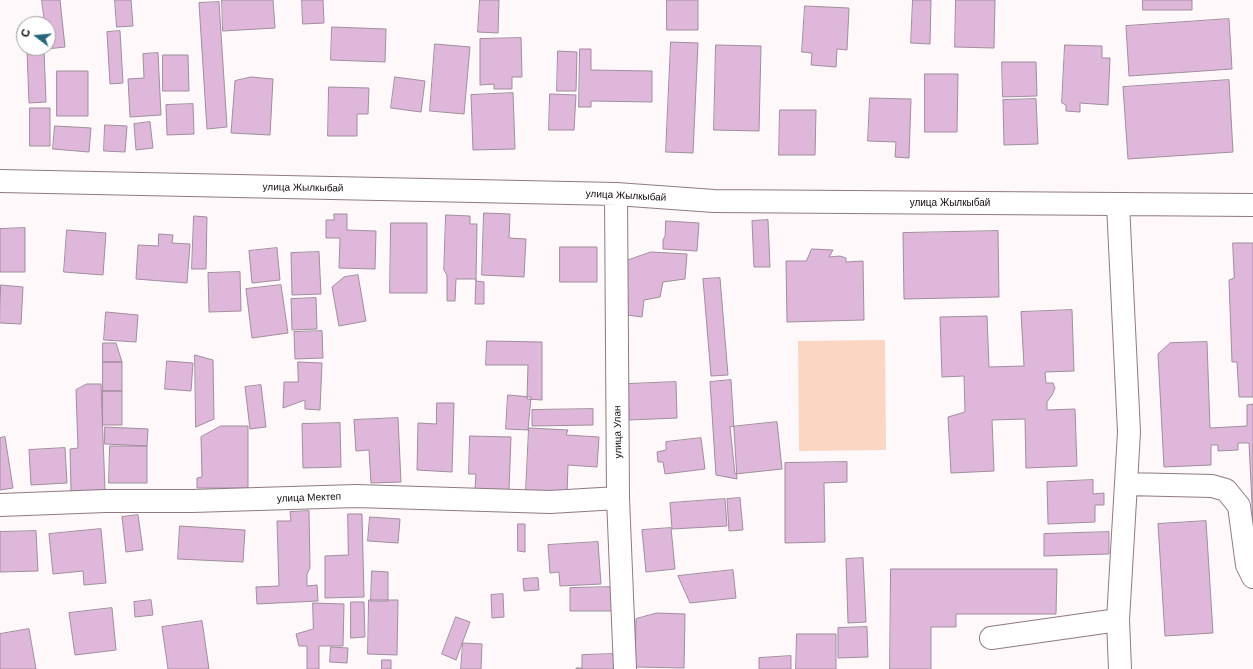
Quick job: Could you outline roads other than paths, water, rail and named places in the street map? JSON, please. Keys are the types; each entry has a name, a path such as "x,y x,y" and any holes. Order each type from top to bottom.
{"street":[{"name":"улица Жылкыбай","path":"0,181 616,194 714,201 1253,205"},
{"name":"улица Улан","path":"616,194 618,498 625,669"},
{"path":"1118,204 1129,432 1118,620 1120,669"},
{"path":"1126,484 1212,486 1226,490 1239,506 1246,565 1253,577"},
{"name":"улица Мектеп","path":"0,505 105,501 192,501 356,496 550,502 618,498"},
{"path":"991,638 1118,620"}]}
